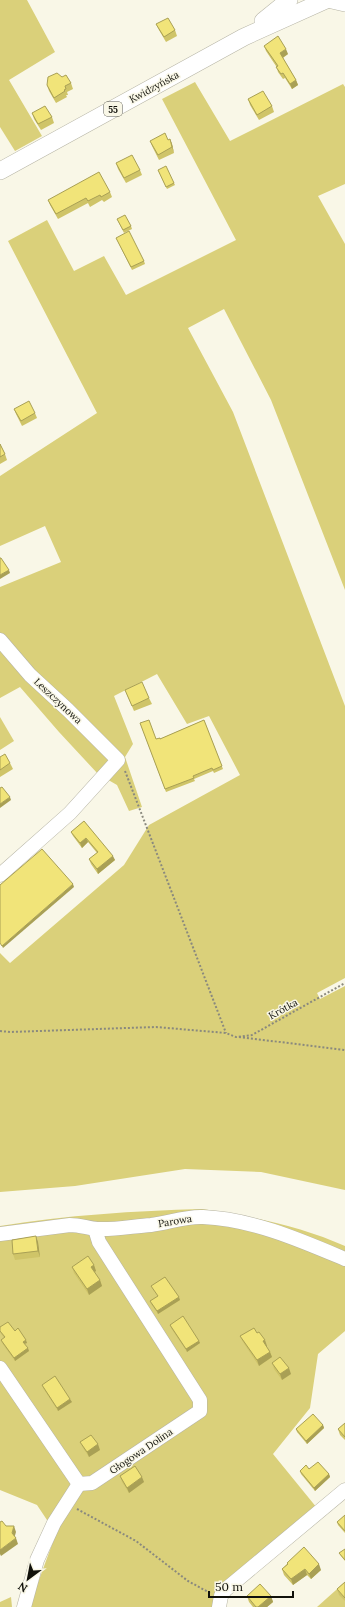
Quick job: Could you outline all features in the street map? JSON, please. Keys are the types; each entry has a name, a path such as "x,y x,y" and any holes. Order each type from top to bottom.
{"main road":[{"name":"55","path":"244,37 289,0"},
{"name":"55","path":"244,37 326,0"},
{"path":"332,0 345,3"},
{"name":"Kwidzyńska","path":"0,171 244,37"}],"street":[{"name":"Leszczynowa","path":"0,640 30,675 68,710 118,760"},
{"path":"0,875 38,843 70,813 118,760"},
{"name":"Parowa","path":"0,1234 70,1225 81,1225 95,1229 155,1224 201,1217 228,1220 259,1227 299,1240 345,1259"},
{"name":"Głogowa Dolina","path":"79,1484 92,1483 200,1411 200,1400 99,1242 95,1229"},
{"path":"0,1368 79,1484 54,1523 37,1560 24,1607"},
{"path":"219,1603 225,1590 345,1490"}],"path":[{"path":"118,760 128,775 226,1033"},
{"name":"Krótka","path":"236,1037 252,1035 345,983"},
{"path":"0,1030 10,1032 156,1027 226,1033 236,1037 345,1050"},
{"path":"66,1504 136,1541 219,1603"}],"shaded area":[{"path":"0,0 27,0 55,52 9,80 42,136 15,151 0,127"},
{"path":"195,82 230,141 343,84 345,87 345,184 318,196 345,244 345,590 271,400 224,309 188,328 233,412 345,706 345,978 317,993 320,999 345,986 345,1190 261,1172 185,1169 75,1186 0,1192 0,953 10,963 124,865 149,825 240,775 209,716 187,724 157,674 114,696 133,744 125,757 142,807 129,811 117,785 98,774 20,687 0,698 0,587 61,562 45,526 0,546 0,476 97,413 8,241 47,220 74,271 104,256 126,295 236,240 162,99"},
{"path":"0,717 14,741 0,750"},
{"path":"202,1209 293,1227 345,1246 345,1331 318,1354 310,1408 273,1454 317,1508 219,1587 225,1607 29,1607 57,1531 47,1520 37,1505 0,1490 0,1226 101,1214"},
{"path":"345,1582 345,1607 317,1607"},
{"path":"11,1597 12,1607 0,1607 0,1602"}],"building":[{"path":"168,18 175,30 164,37 156,24"},
{"path":"278,36 286,49 280,53 296,80 290,84 283,73 281,74 276,67 278,66 264,46"},
{"path":"57,73 62,77 66,75 71,83 65,86 65,91 54,98 47,85 48,77"},
{"path":"263,91 272,106 257,115 248,99"},
{"path":"45,106 52,117 38,124 32,113"},
{"path":"165,133 168,140 170,139 172,147 158,155 150,141"},
{"path":"132,155 140,170 124,178 116,163"},
{"path":"166,166 174,183 166,187 158,170"},
{"path":"99,172 110,192 101,197 100,195 88,201 86,198 56,214 48,200"},
{"path":"125,215 131,226 123,230 117,219"},
{"path":"129,231 144,261 131,267 116,238"},
{"path":"29,401 35,413 21,421 14,409"},
{"path":"0,444 5,454 0,457"},
{"path":"0,558 9,570 0,575"},
{"path":"142,682 149,698 132,706 125,690"},
{"path":"149,720 156,739 160,739 204,720 222,766 213,770 212,768 193,776 194,778 165,789 140,723"},
{"path":"5,754 10,763 0,770 0,757"},
{"path":"2,787 10,797 0,804 0,788"},
{"path":"84,821 113,856 97,869 89,859 98,852 86,838 80,843 71,832"},
{"path":"42,849 73,884 2,946 0,943 0,885"},
{"path":"36,1236 38,1251 13,1254 12,1240"},
{"path":"88,1256 94,1265 91,1267 100,1280 87,1289 72,1267"},
{"path":"165,1277 179,1297 157,1311 150,1301 158,1296 151,1286"},
{"path":"183,1316 199,1341 186,1349 170,1325"},
{"path":"8,1322 15,1331 18,1328 26,1340 23,1342 28,1348 14,1358 1,1340 5,1337 0,1331 0,1327"},
{"path":"254,1328 265,1340 263,1341 270,1352 257,1360 240,1336"},
{"path":"280,1357 289,1368 280,1374 272,1363"},
{"path":"55,1376 70,1399 57,1408 42,1385"},
{"path":"313,1414 323,1425 306,1441 296,1429"},
{"path":"345,1423 345,1437 338,1429"},
{"path":"91,1435 98,1444 87,1452 80,1442"},
{"path":"318,1462 329,1474 314,1488 300,1471 306,1465 309,1469"},
{"path":"135,1466 142,1477 127,1488 120,1476"},
{"path":"345,1515 345,1531 337,1522"},
{"path":"2,1521 6,1526 14,1526 12,1533 16,1538 0,1550 0,1522"},
{"path":"304,1547 319,1564 309,1574 305,1569 291,1579 282,1569"},
{"path":"345,1549 345,1560 339,1553"},
{"path":"345,1582 345,1598 337,1589"},
{"path":"260,1584 271,1596 256,1607 247,1596"}]}
